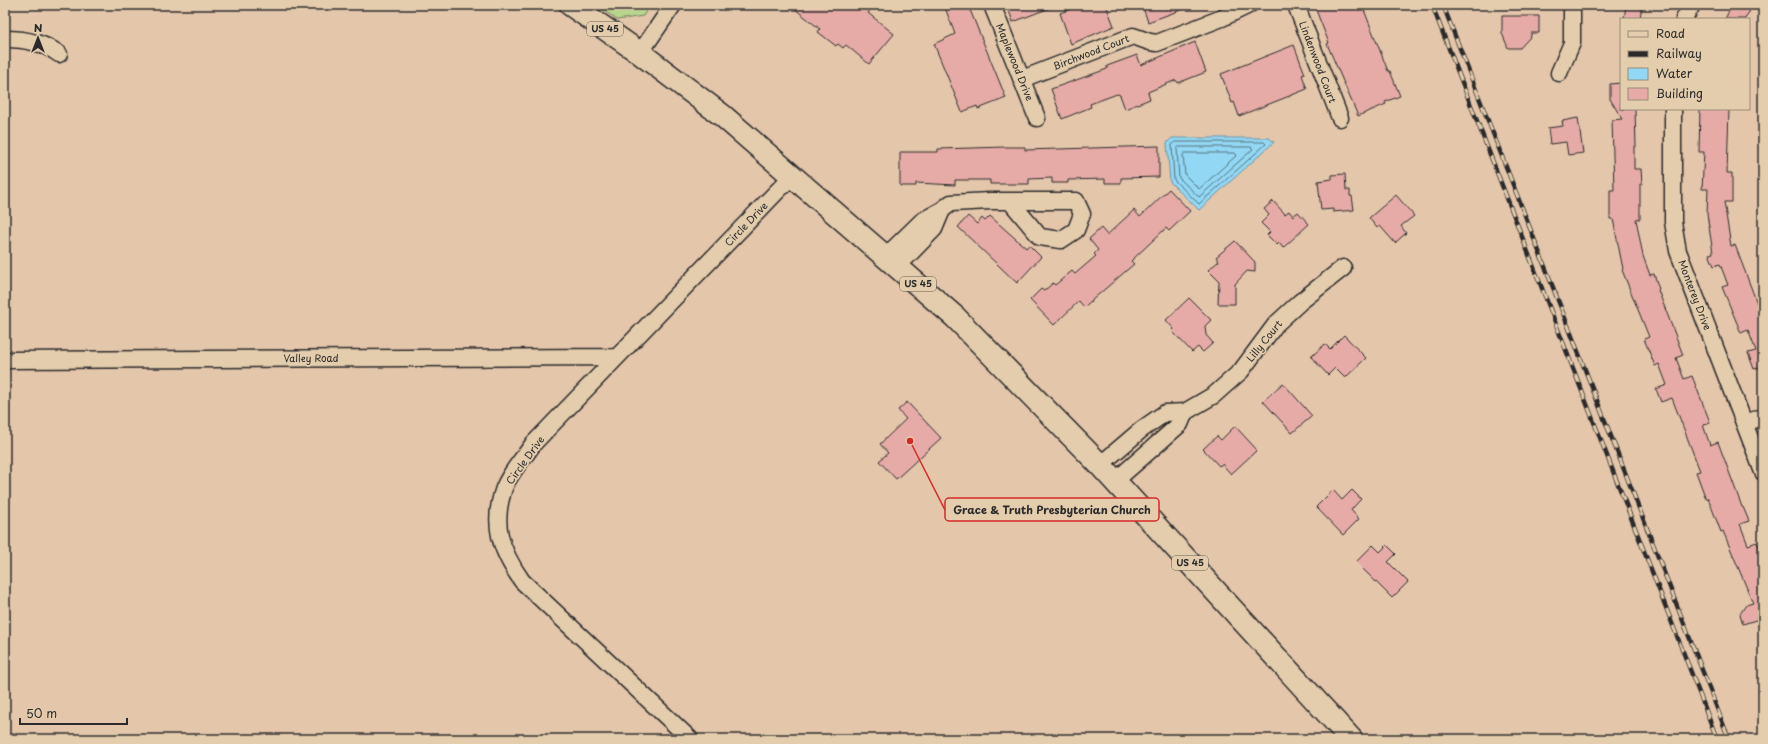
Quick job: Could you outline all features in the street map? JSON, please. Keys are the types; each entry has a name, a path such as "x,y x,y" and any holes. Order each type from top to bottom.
{"main road":[{"name":"US 45","path":"571,5 723,116 955,317 1100,465 1351,739"}],"street":[{"path":"640,54 673,5"},
{"name":"Maplewood Drive","path":"992,5 1037,118"},
{"name":"Birchwood Court","path":"1022,79 1133,36 1157,43 1222,18 1247,5"},
{"name":"Lindenwood Court","path":"1296,5 1340,118"},
{"path":"1559,73 1572,43 1572,5"},
{"path":"1685,18 1692,5"},
{"path":"5,39 38,42 50,47 59,54"},
{"name":"Monterey Drive","path":"1673,110 1673,222 1678,251 1763,472"},
{"name":"Circle Drive","path":"690,739 522,581 509,562 500,539 499,511 504,488 512,473 534,444 792,176"},
{"path":"892,261 922,221 951,204 1010,201"},
{"name":"Lilly Court","path":"1100,465 1136,434 1165,413 1185,412 1214,395 1241,370 1276,324 1300,302 1343,268"},
{"name":"Valley Road","path":"5,360 617,357"},
{"name":"Lilly Court","path":"1115,481 1180,424 1185,412"},
{"path":"1744,423 1763,417"}],"green space":[{"path":"597,5 650,5 643,16 617,20"}],"water":[{"path":"1172,138 1269,138 1274,142 1199,210 1170,182 1167,143"}],"building":[{"path":"790,5 874,5 868,13 894,34 869,64 846,45 843,48 838,44 836,46 818,32 820,29"},
{"path":"944,5 968,5 1006,98 978,109 977,106 962,112 934,44 955,34"},
{"path":"1007,5 1055,5 1055,6 1013,22"},
{"path":"1082,5 1106,5 1114,26 1071,44 1060,13"},
{"path":"1142,5 1191,5 1192,6 1148,22"},
{"path":"1314,5 1362,5 1388,71 1390,71 1400,96 1385,102 1386,104 1358,116 1327,44 1329,43"},
{"path":"1626,5 1642,5 1640,18 1624,18"},
{"path":"1732,5 1753,5 1746,18 1726,18"},
{"path":"1502,16 1539,16 1539,33 1531,33 1531,36 1520,48 1508,48 1502,33"},
{"path":"1195,42 1206,72 1178,83 1176,80 1148,92 1150,99 1125,109 1120,95 1117,94 1090,104 1091,107 1062,119 1051,89 1107,69 1107,66 1137,55 1141,65"},
{"path":"1294,45 1305,74 1302,75 1307,89 1239,116 1234,102 1232,103 1221,74"},
{"path":"1620,83 1620,110 1635,110 1636,147 1634,147 1634,169 1641,169 1642,184 1640,184 1640,219 1636,219 1643,256 1650,275 1654,274 1659,289 1658,290 1683,355 1676,358 1684,379 1692,376 1710,422 1703,425 1710,445 1718,442 1742,507 1749,521 1740,524 1748,545 1757,542 1763,557 1763,627 1759,619 1743,624 1740,614 1746,605 1753,603 1723,531 1721,532 1708,498 1706,499 1696,472 1700,471 1672,398 1661,402 1656,389 1667,385 1659,364 1655,366 1644,339 1649,337 1622,270 1613,219 1610,219 1610,190 1614,190 1612,120 1622,119 1610,99 1610,84"},
{"path":"1700,110 1729,110 1727,173 1732,173 1732,202 1724,202 1731,246 1735,245 1763,319 1763,366 1754,369 1748,353 1756,351 1748,330 1741,333 1722,287 1728,285 1720,264 1714,266 1709,254 1713,253 1707,214 1708,189 1702,189 1704,152 1699,152"},
{"path":"1578,118 1583,153 1568,155 1566,142 1550,144 1548,128 1563,126 1562,121"},
{"path":"1159,146 1159,177 1121,178 1121,183 1105,183 1105,179 1068,180 1068,183 1052,183 1052,178 1029,179 1029,184 990,184 990,180 955,180 955,185 916,183 916,186 900,186 900,152 938,152 938,149 1006,147 1025,147 1025,150"},
{"path":"1345,174 1346,190 1350,190 1354,210 1333,212 1333,209 1321,210 1318,181 1332,179 1332,175"},
{"path":"1169,189 1190,211 1169,231 1166,228 1131,261 1134,264 1084,307 1079,301 1054,325 1030,300 1041,289 1044,291 1053,283 1055,285 1072,271 1075,274 1096,256 1094,254 1098,250 1089,239 1101,228 1107,235 1134,210 1140,217"},
{"path":"1396,195 1414,216 1401,226 1406,233 1395,243 1380,226 1377,228 1369,218"},
{"path":"1273,201 1285,214 1289,211 1293,216 1298,212 1309,224 1283,248 1279,243 1277,245 1267,235 1270,232 1261,223 1269,215 1264,209"},
{"path":"968,216 977,224 982,218 985,221 990,216 1026,248 1029,245 1041,257 1017,283 958,227"},
{"path":"1235,241 1255,262 1255,272 1247,271 1235,284 1235,304 1218,304 1219,281 1208,270 1219,261 1216,257"},
{"path":"1189,298 1211,320 1205,326 1206,335 1213,343 1203,352 1198,347 1192,352 1172,331 1174,329 1166,320"},
{"path":"1344,335 1366,358 1345,378 1335,368 1328,375 1311,357 1325,344 1330,349"},
{"path":"1283,383 1312,416 1292,433 1263,401"},
{"path":"907,402 941,438 896,479 879,461 888,453 880,444 906,419 898,410"},
{"path":"1235,426 1257,450 1231,474 1222,464 1219,466 1203,449 1217,436 1221,440"},
{"path":"1333,490 1342,500 1352,490 1361,499 1351,510 1359,519 1343,535 1316,507"},
{"path":"1373,545 1380,552 1387,545 1396,554 1388,562 1408,582 1392,598 1356,562"}],"railway":[{"path":"1432,5 1717,739"},
{"path":"1443,5 1729,739"}],"place":[{"name":"Grace & Truth Presbyterian Church","path":"910,441"}]}
